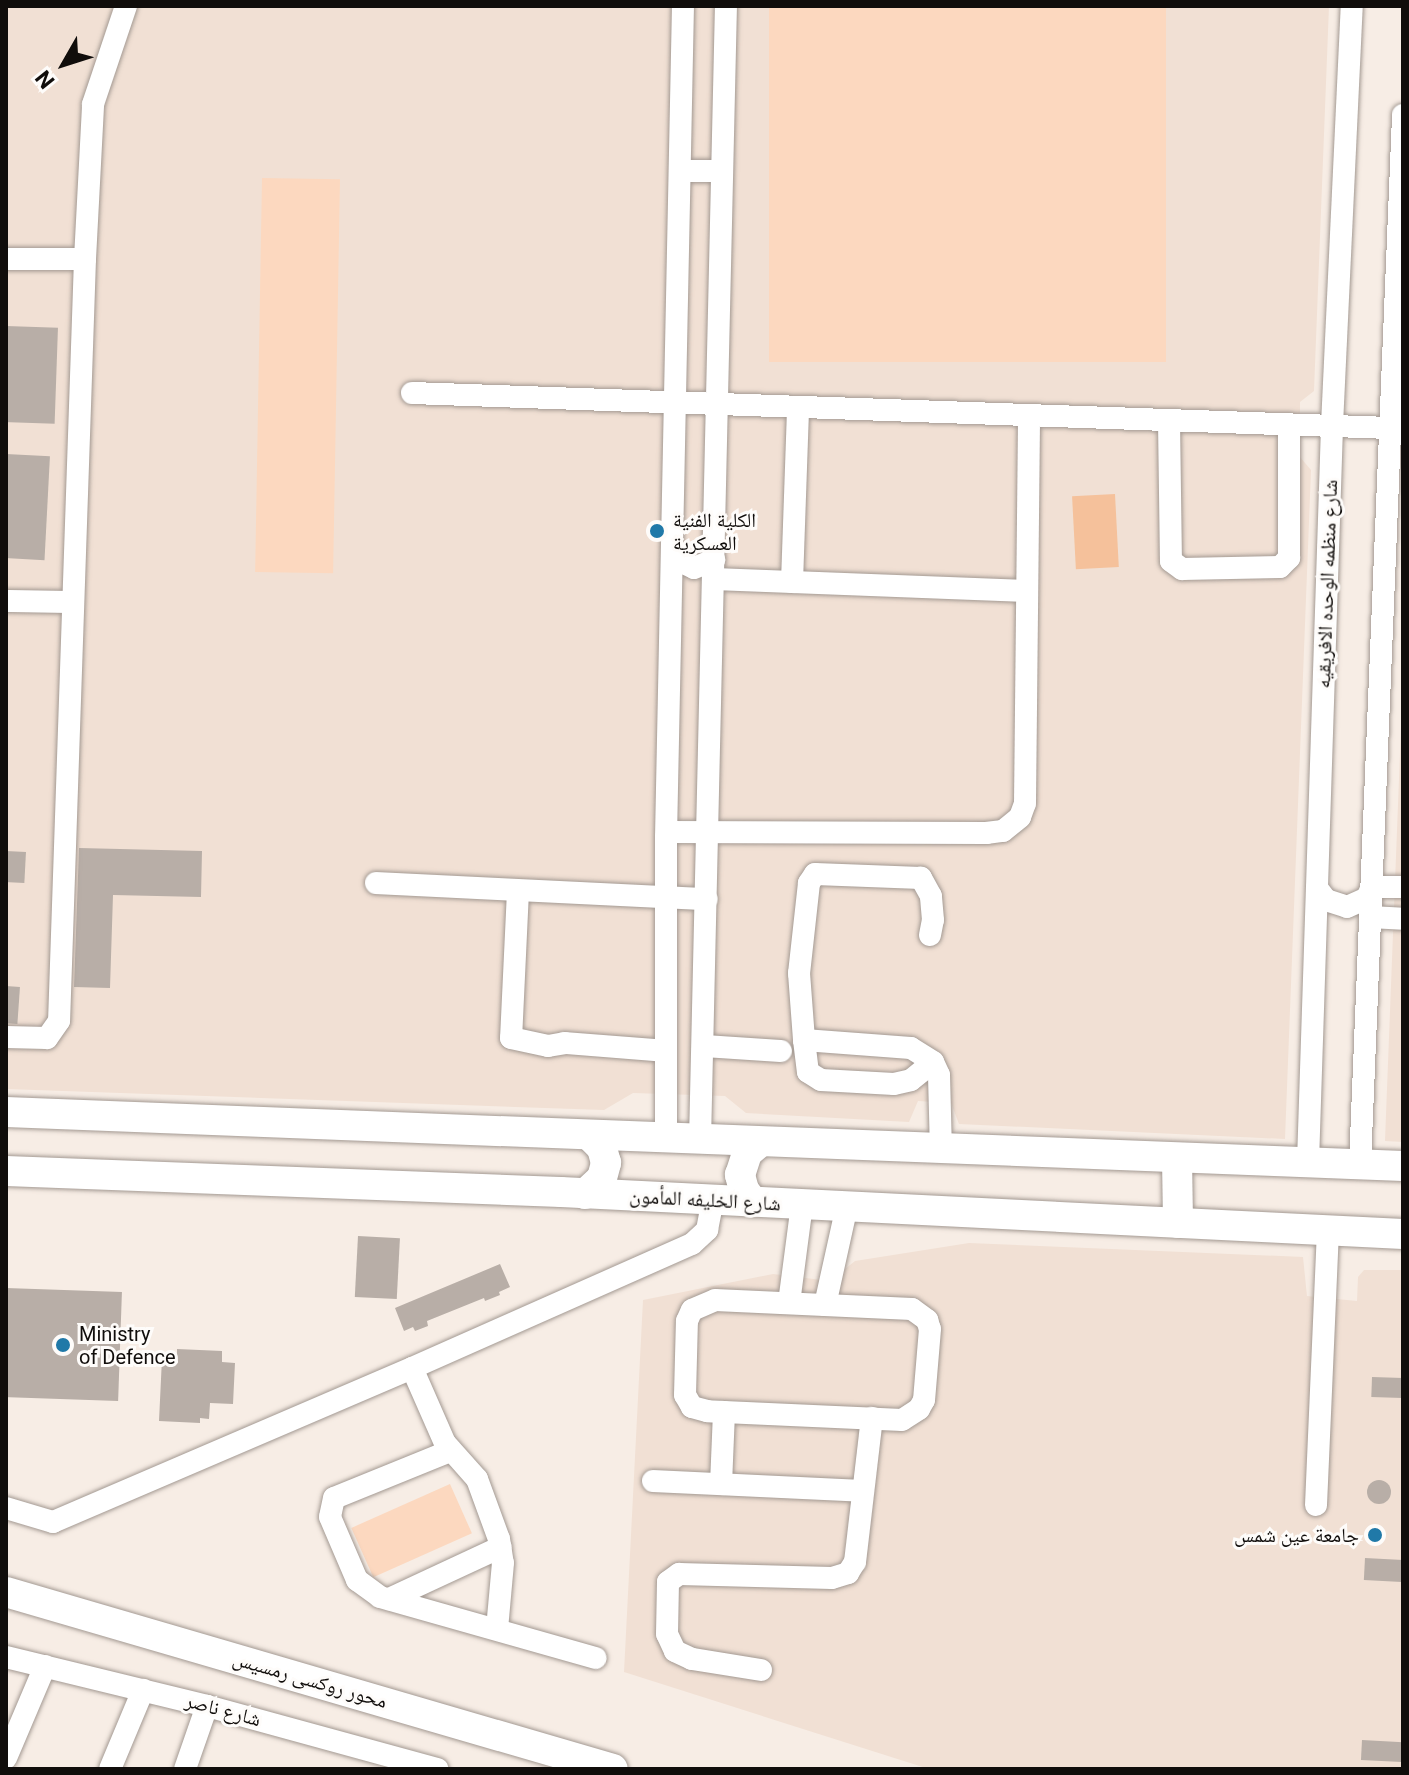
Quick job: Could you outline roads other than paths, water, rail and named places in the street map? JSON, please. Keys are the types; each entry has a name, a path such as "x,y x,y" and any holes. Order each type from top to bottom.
{"main road":[{"path":"6,1112 941,1150 1360,1164 1402,1161"},
{"path":"585,1194 602,1178 606,1163 602,1148 591,1137"},
{"path":"753,1202 744,1190 740,1175 747,1153 759,1143"},
{"path":"1177,1158 1178,1223"},
{"name":"شارع الخليفه المأمون","path":"6,1171 585,1194 1403,1234"},
{"name":"محور روكسى رمسيس","path":"6,1592 613,1769"}],"street":[{"path":"6,1037 47,1038 59,1021 93,104 101,71 126,6"},
{"path":"666,1139 673,403 683,6"},
{"path":"700,1141 715,605 726,6"},
{"name":"شارع منظمه الوحده الافريقيه","path":"1308,1162 1332,425 1352,6"},
{"path":"1360,1164 1390,428 1401,257 1403,115"},
{"path":"680,171 722,171"},
{"path":"6,259 85,259"},
{"path":"412,393 1390,428"},
{"path":"792,582 798,408"},
{"path":"667,832 708,835 986,833 1013,825 1025,803 1029,415"},
{"path":"1169,421 1171,561 1182,569 1280,567 1289,558 1289,424"},
{"path":"673,558 694,568 792,582 1027,591"},
{"path":"673,606 690,598 715,605"},
{"path":"6,601 73,602"},
{"path":"930,935 933,920 931,896 921,878 896,874 815,874 809,883 799,973 808,1072 821,1080 894,1084 911,1080 933,1062"},
{"path":"376,883 707,899"},
{"path":"1317,888 1326,900 1347,907 1367,898 1372,887"},
{"path":"1372,887 1403,887"},
{"path":"518,891 511,1038 548,1046 565,1043 666,1051"},
{"path":"1316,935 1326,924 1340,920 1370,928 1403,919"},
{"path":"804,1040 911,1048 933,1062 939,1075 941,1150"},
{"path":"704,1046 781,1051"},
{"path":"6,1508 53,1522 412,1368 692,1244 707,1230 713,1200"},
{"path":"789,1303 802,1204"},
{"path":"825,1305 847,1206"},
{"path":"1316,1505 1328,1230"},
{"path":"715,1300 789,1303 912,1309 927,1320 930,1329 924,1400 919,1409 902,1420 724,1412 692,1407 685,1395 687,1321 692,1310 715,1300"},
{"path":"412,1368 450,1451 477,1479 501,1547 497,1629"},
{"path":"721,1484 724,1412"},
{"path":"761,1670 692,1659 675,1651 667,1634 668,1582 679,1574 841,1578 855,1562 872,1418"},
{"path":"450,1451 342,1493 330,1507 330,1517 357,1580 371,1592 389,1599 596,1658"},
{"path":"653,1481 862,1491"},
{"path":"389,1599 501,1547"},
{"name":"شارع ناصر","path":"6,1657 207,1706 367,1760 438,1769"},
{"path":"6,1758 45,1666"},
{"path":"110,1769 143,1690"},
{"path":"185,1769 207,1706"}],"place":[{"name":"الكلية الفنية العسكرية","path":"657,531"},
{"name":"Ministry of Defence","path":"63,1345"},
{"name":"جامعة عين شمس","path":"1375,1535"}]}
